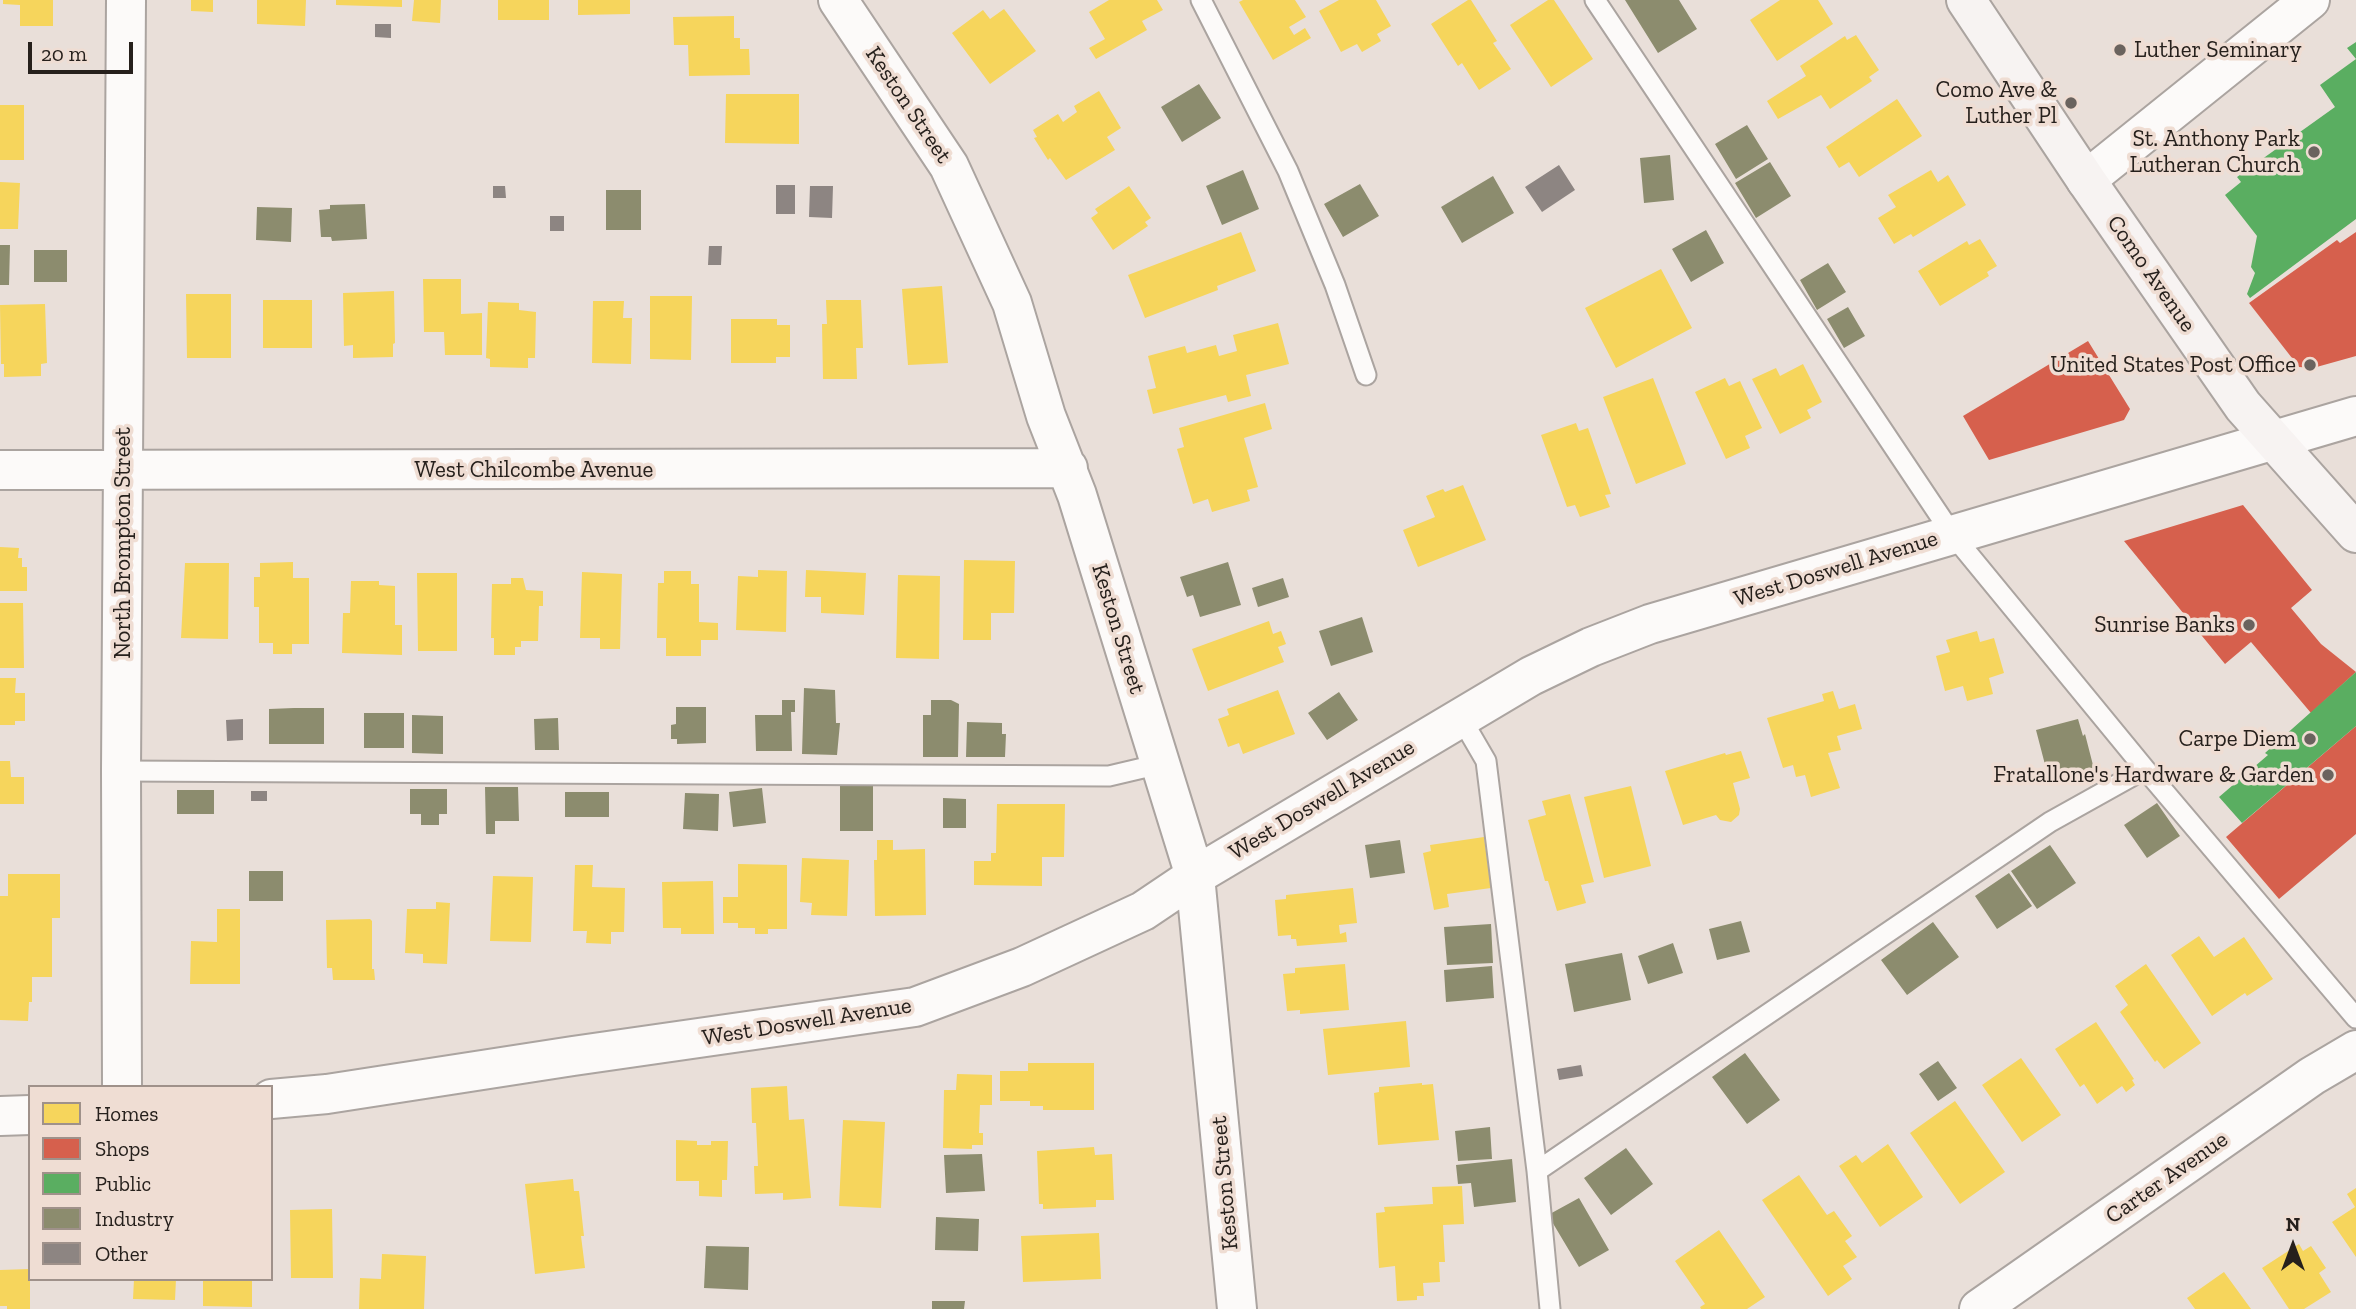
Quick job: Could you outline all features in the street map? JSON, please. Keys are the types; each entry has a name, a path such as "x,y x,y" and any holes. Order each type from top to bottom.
{"main road":[{"name":"Como Avenue","path":"1966,0 2086,180 2243,406 2356,533"}],"street":[{"name":"North Brompton Street","path":"122,1085 121,771 126,0"},
{"name":"Keston Street","path":"838,0 949,166 1012,303 1046,416 1068,468 1195,876 1237,1309"},
{"path":"2086,180 2310,0"},
{"name":"West Doswell Avenue","path":"273,1099 327,1094 915,1007 1022,967 1143,911 1195,876 1531,676 1603,642 1650,624 2356,416"},
{"name":"West Chilcombe Avenue","path":"0,470 1068,468"},
{"name":"Carter Avenue","path":"1979,1309 2312,1076 2356,1050"},
{"path":"0,1116 28,1115"}],"lane":[{"path":"1201,0 1288,171 1335,285 1366,375"},
{"path":"1595,0 1952,534 2145,769 2356,1018"},
{"path":"1461,718 1486,761 1537,1171 1549,1309"},
{"path":"121,771 1109,776 1160,764"},
{"path":"1537,1171 2050,822 2145,769"}],"building: Homes":[{"path":"3,0 53,0 53,26 20,26 20,5 3,4"},
{"path":"191,0 213,0 213,12 191,11"},
{"path":"257,0 306,0 305,26 257,24"},
{"path":"336,0 402,0 402,7 336,5"},
{"path":"414,0 441,0 440,23 412,21"},
{"path":"498,0 549,0 549,20 498,20"},
{"path":"578,0 630,0 630,14 578,15"},
{"path":"1109,0 1157,0 1163,10 1142,21 1147,30 1096,59 1089,48 1105,39 1089,12"},
{"path":"1295,0 1306,17 1289,27 1294,35 1305,28 1311,38 1273,60 1239,2"},
{"path":"1339,0 1376,0 1391,26 1377,34 1381,41 1362,52 1357,44 1341,52 1319,11"},
{"path":"1471,0 1497,41 1493,43 1511,69 1479,90 1462,63 1458,66 1431,24"},
{"path":"1548,0 1554,0 1593,59 1551,87 1510,25"},
{"path":"1780,0 1818,0 1833,24 1777,61 1750,20"},
{"path":"1004,9 1036,51 990,84 952,33 983,10 990,19"},
{"path":"734,16 734,38 740,38 740,49 749,49 750,75 689,76 688,45 674,45 673,17"},
{"path":"1856,35 1879,70 1869,77 1872,81 1830,109 1821,95 1778,119 1767,101 1806,76 1800,66 1845,36 1847,40"},
{"path":"1099,91 1121,128 1107,137 1115,150 1066,180 1050,158 1048,160 1034,138 1037,137 1033,130 1058,114 1063,122 1077,112 1074,106"},
{"path":"726,94 799,94 799,144 725,143"},
{"path":"1897,99 1922,136 1859,177 1849,162 1839,168 1826,147"},
{"path":"0,105 24,105 24,160 0,160"},
{"path":"1931,170 1938,182 1948,175 1966,205 1913,237 1911,234 1894,244 1878,218 1896,207 1888,195"},
{"path":"0,182 20,183 18,229 0,229"},
{"path":"1129,186 1151,218 1145,222 1148,226 1113,250 1091,218 1098,213 1095,209"},
{"path":"1241,232 1256,271 1217,286 1218,290 1145,318 1128,275"},
{"path":"1980,239 1997,266 1987,272 1989,276 1940,306 1918,271 1967,241 1969,245"},
{"path":"1661,269 1692,328 1616,368 1585,308"},
{"path":"423,279 461,279 461,314 482,313 482,355 445,355 444,332 424,332"},
{"path":"942,286 948,363 908,365 902,289"},
{"path":"394,291 393,357 353,358 353,345 344,346 343,293"},
{"path":"186,294 231,294 231,358 187,358"},
{"path":"650,296 692,296 691,360 650,359"},
{"path":"263,300 312,300 312,348 263,348"},
{"path":"826,300 861,300 863,348 856,348 857,379 823,379 822,324 827,324"},
{"path":"593,301 624,301 623,318 632,318 631,364 592,363"},
{"path":"488,302 519,303 519,310 536,312 535,358 528,358 528,368 490,367 490,359 486,358"},
{"path":"45,304 47,363 41,364 41,376 4,377 4,364 1,364 0,305"},
{"path":"731,319 777,319 777,325 790,325 790,357 776,357 776,363 731,363"},
{"path":"1278,323 1289,364 1246,375 1251,396 1228,402 1226,395 1153,414 1147,390 1156,388 1148,356 1185,346 1187,353 1216,345 1219,356 1237,351 1233,335"},
{"path":"1803,364 1822,402 1807,410 1811,418 1780,434 1752,379 1776,368 1780,376"},
{"path":"1653,378 1686,464 1636,484 1603,397"},
{"path":"1725,378 1729,386 1740,381 1762,428 1745,436 1750,448 1726,459 1695,392"},
{"path":"1265,403 1272,429 1244,438 1258,487 1247,490 1250,501 1212,512 1208,499 1193,504 1177,449 1184,447 1179,428"},
{"path":"1576,423 1579,431 1588,428 1611,494 1605,495 1610,507 1580,517 1575,505 1567,507 1541,435"},
{"path":"1463,485 1486,540 1418,567 1403,530 1435,517 1426,496"},
{"path":"0,547 19,548 18,558 22,558 22,567 27,567 27,591 0,591"},
{"path":"964,560 1015,561 1014,613 991,613 991,640 963,640"},
{"path":"293,562 293,578 309,578 309,644 292,644 292,654 273,654 273,643 259,643 259,607 254,607 254,577 260,577 260,563"},
{"path":"185,563 229,563 228,639 181,638"},
{"path":"758,570 787,571 786,632 736,630 738,576 758,577"},
{"path":"806,570 866,573 864,615 821,613 821,597 805,597"},
{"path":"664,571 691,571 691,584 699,584 699,622 718,623 718,640 701,640 701,656 666,656 666,638 657,638 658,583 664,583"},
{"path":"582,572 622,574 620,649 600,649 600,638 580,638"},
{"path":"417,573 457,573 457,651 418,651"},
{"path":"898,575 940,576 939,659 896,658"},
{"path":"511,578 523,578 526,590 543,591 543,606 539,606 538,641 521,641 521,647 515,647 515,655 494,655 494,638 491,638 492,584 511,584"},
{"path":"351,581 379,581 379,585 395,586 395,625 402,625 402,655 342,653 343,613 350,613"},
{"path":"0,603 23,603 24,668 0,668"},
{"path":"1269,621 1273,634 1281,631 1286,644 1278,647 1284,662 1208,691 1192,649"},
{"path":"1977,631 1980,642 1994,638 2004,673 1989,678 1993,694 1967,701 1963,686 1945,691 1936,656 1950,652 1946,640"},
{"path":"0,678 16,678 15,693 25,693 25,721 15,721 15,725 0,725"},
{"path":"1278,690 1295,734 1243,754 1239,743 1228,747 1218,719 1229,715 1227,709"},
{"path":"1833,691 1839,709 1855,704 1862,729 1837,736 1841,750 1828,753 1840,788 1811,797 1805,775 1796,777 1793,765 1783,768 1767,718 1824,701 1822,694"},
{"path":"1741,751 1750,778 1733,783 1739,815 1731,822 1720,820 1716,815 1683,825 1665,771 1725,753 1726,755"},
{"path":"0,761 10,761 11,777 24,777 24,804 0,804"},
{"path":"1631,786 1651,866 1604,878 1584,797"},
{"path":"1570,794 1594,882 1581,885 1586,903 1557,911 1548,881 1545,881 1528,820 1546,815 1542,801"},
{"path":"997,804 1065,804 1064,857 1042,857 1042,886 974,885 974,861 991,861 991,853 996,853"},
{"path":"1484,837 1491,888 1447,894 1449,907 1434,910 1423,853 1431,851 1430,845"},
{"path":"877,840 893,840 893,850 925,849 926,915 875,916 874,860 877,860"},
{"path":"802,858 849,860 847,916 811,915 812,903 800,902"},
{"path":"738,864 787,865 787,929 768,929 768,934 755,934 755,928 738,928 738,923 723,923 723,897 738,897"},
{"path":"575,865 593,865 592,887 625,888 624,932 611,932 611,944 586,943 587,931 573,931"},
{"path":"8,874 60,874 60,918 52,918 52,977 32,977 32,1002 29,1002 28,1021 0,1020 0,896 8,896"},
{"path":"493,876 533,877 531,942 490,941"},
{"path":"713,881 714,934 681,934 681,928 663,928 662,882"},
{"path":"1353,888 1357,923 1339,925 1340,934 1346,932 1347,942 1297,946 1296,939 1291,939 1291,935 1278,936 1275,900 1286,899 1286,895"},
{"path":"436,902 450,903 447,964 423,963 423,954 405,953 407,909 436,909"},
{"path":"217,909 240,909 240,984 190,984 191,941 217,942"},
{"path":"370,919 375,980 333,980 332,968 327,968 326,920"},
{"path":"2199,936 2214,957 2244,937 2273,979 2247,996 2245,993 2212,1016 2171,955"},
{"path":"1345,964 1349,1010 1300,1014 1300,1010 1287,1011 1283,974 1295,973 1295,968"},
{"path":"2146,964 2201,1043 2164,1069 2157,1060 2155,1062 2120,1012 2128,1005 2115,986"},
{"path":"1406,1021 1410,1067 1328,1075 1323,1029"},
{"path":"2096,1022 2134,1079 2132,1080 2135,1085 2126,1092 2122,1086 2097,1104 2084,1084 2080,1087 2055,1049"},
{"path":"2021,1058 2061,1115 2022,1142 1982,1085"},
{"path":"1028,1063 1094,1063 1094,1110 1043,1110 1043,1106 1030,1106 1030,1101 1000,1101 1000,1071 1028,1071"},
{"path":"957,1074 992,1075 992,1105 980,1105 979,1133 983,1133 983,1145 972,1145 972,1149 943,1148 944,1090 956,1090"},
{"path":"1433,1084 1439,1140 1378,1145 1374,1093 1379,1092 1379,1087"},
{"path":"787,1086 789,1120 804,1119 811,1198 783,1200 783,1193 755,1194 754,1166 758,1166 756,1123 752,1123 751,1088"},
{"path":"1955,1101 2005,1172 1960,1204 1910,1133"},
{"path":"843,1120 885,1122 881,1208 839,1206"},
{"path":"676,1140 697,1141 697,1145 711,1145 711,1141 728,1141 727,1180 722,1180 722,1197 699,1196 699,1181 676,1181"},
{"path":"1888,1144 1923,1197 1880,1227 1839,1166 1856,1155 1862,1163"},
{"path":"1094,1147 1095,1155 1112,1154 1114,1200 1096,1200 1096,1207 1043,1209 1043,1204 1039,1204 1037,1151"},
{"path":"1799,1175 1827,1215 1834,1211 1852,1236 1845,1241 1857,1257 1843,1266 1852,1279 1828,1296 1762,1200"},
{"path":"573,1179 574,1191 579,1191 585,1268 535,1274 525,1184"},
{"path":"1462,1186 1464,1224 1443,1225 1445,1262 1439,1262 1440,1282 1423,1283 1424,1296 1417,1296 1417,1300 1397,1301 1395,1266 1379,1268 1376,1213 1385,1212 1384,1207 1433,1204 1432,1187"},
{"path":"2356,1188 2356,1257 2332,1222 2355,1207 2347,1194"},
{"path":"332,1209 333,1278 291,1278 290,1210"},
{"path":"1719,1230 1765,1297 1747,1309 1701,1309 1705,1304 1675,1261"},
{"path":"1099,1233 1101,1279 1023,1282 1021,1236"},
{"path":"2299,1244 2303,1251 2311,1246 2326,1268 2319,1273 2331,1292 2304,1309 2289,1309 2262,1268"},
{"path":"382,1254 426,1256 424,1309 359,1309 360,1278 381,1279"},
{"path":"28,1269 30,1309 7,1309 7,1306 0,1306 0,1270"},
{"path":"2224,1272 2251,1309 2195,1309 2187,1298"},
{"path":"134,1281 176,1281 175,1300 133,1299"},
{"path":"203,1281 252,1281 252,1307 203,1306"}],"building: Shops":[{"path":"2356,232 2356,356 2313,368 2299,367 2249,303 2337,240 2340,243"},
{"path":"2088,341 2130,409 2124,420 1989,460 1963,416"},
{"name":"Sunrise Banks","path":"2243,505 2312,590 2291,608 2321,644 2356,672 2311,713 2251,642 2225,664 2124,541"},
{"name":"Fratallone's Hardware & Garden","path":"2356,726 2356,834 2279,899 2226,837"}],"building: Public":[{"path":"2356,42 2356,59 2347,48"},
{"name":"St. Anthony Park Lutheran Church","path":"2356,59 2356,219 2250,298 2247,294 2255,273 2251,267 2257,236 2225,195 2241,182 2237,177 2335,107 2320,85"},
{"name":"Carpe Diem","path":"2356,672 2356,726 2242,823 2219,797"}],"building: Industry":[{"path":"1625,0 1679,0 1697,29 1658,53"},
{"path":"1199,84 1221,118 1182,142 1161,107"},
{"path":"1747,125 1768,159 1736,179 1715,144"},
{"path":"1670,155 1674,200 1644,203 1640,158"},
{"path":"1770,162 1791,196 1756,218 1735,183"},
{"path":"1243,170 1259,209 1222,225 1206,186"},
{"path":"1493,176 1514,213 1462,243 1441,207"},
{"path":"1360,184 1379,216 1343,237 1324,204"},
{"path":"606,190 641,190 641,230 606,230"},
{"path":"365,204 367,239 332,241 331,237 321,237 319,210 330,209 330,205"},
{"path":"257,207 292,208 291,242 256,240"},
{"path":"1706,230 1724,263 1691,282 1672,249"},
{"path":"0,245 10,245 9,285 0,285"},
{"path":"34,250 67,250 67,282 34,282"},
{"path":"1828,263 1846,292 1817,310 1800,280"},
{"path":"1848,307 1865,336 1844,348 1827,319"},
{"path":"1228,562 1241,605 1200,617 1193,595 1187,597 1180,577"},
{"path":"1283,578 1289,597 1258,607 1252,588"},
{"path":"1362,617 1373,652 1331,666 1319,631"},
{"path":"804,688 835,690 836,723 840,723 837,755 802,754"},
{"path":"1339,692 1358,720 1327,740 1308,713"},
{"path":"782,700 795,700 795,712 791,712 792,751 756,751 755,715 782,715"},
{"path":"931,700 951,700 959,704 958,757 923,757 923,715 931,715"},
{"path":"676,707 706,707 706,743 677,744 677,739 671,739 671,725 676,724"},
{"path":"324,708 324,744 269,744 269,709"},
{"path":"364,713 404,713 404,748 364,748"},
{"path":"412,715 443,716 443,754 412,753"},
{"path":"558,718 559,750 535,750 534,719"},
{"path":"2078,719 2094,769 2049,780 2036,730"},
{"path":"967,722 1002,723 1002,734 1006,734 1005,757 966,757"},
{"path":"840,786 873,786 873,831 840,831"},
{"path":"485,787 518,787 519,821 495,821 495,834 486,834"},
{"path":"762,788 766,823 733,827 729,792"},
{"path":"410,789 447,789 447,814 439,814 439,825 421,825 421,814 410,814"},
{"path":"177,790 214,790 214,814 177,814"},
{"path":"565,792 609,792 609,817 565,817"},
{"path":"685,793 719,794 718,831 683,829"},
{"path":"943,798 966,799 966,828 943,828"},
{"path":"2157,803 2180,836 2147,858 2124,825"},
{"path":"1400,840 1405,873 1370,878 1365,845"},
{"path":"2050,845 2076,883 2037,909 2011,871"},
{"path":"249,871 283,871 283,901 249,901"},
{"path":"2009,873 2032,906 1997,929 1975,896"},
{"path":"1741,921 1750,952 1717,960 1709,929"},
{"path":"1933,922 1959,957 1907,995 1881,960"},
{"path":"1491,924 1493,963 1447,965 1444,927"},
{"path":"1673,943 1683,973 1648,984 1638,956"},
{"path":"1622,953 1631,1000 1574,1012 1565,964"},
{"path":"1492,966 1494,998 1446,1002 1444,970"},
{"path":"1745,1053 1780,1100 1747,1124 1712,1077"},
{"path":"1938,1061 1957,1088 1938,1101 1919,1074"},
{"path":"1490,1127 1492,1159 1458,1161 1455,1131"},
{"path":"1626,1148 1653,1184 1611,1215 1584,1178"},
{"path":"982,1154 985,1191 946,1193 944,1155"},
{"path":"1512,1159 1516,1202 1474,1207 1471,1183 1458,1184 1456,1165"},
{"path":"1579,1198 1609,1250 1579,1267 1548,1215"},
{"path":"936,1217 979,1219 978,1251 935,1250"},
{"path":"706,1246 749,1247 748,1290 704,1288"},
{"path":"932,1301 965,1301 964,1309 932,1309"}],"building: Other":[{"path":"375,24 391,24 391,38 375,37"},
{"path":"1559,165 1575,190 1542,212 1525,187"},
{"path":"776,185 795,185 795,214 776,214"},
{"path":"493,186 505,186 506,198 493,198"},
{"path":"810,186 833,186 832,218 809,217"},
{"path":"550,216 564,216 564,231 550,231"},
{"path":"709,246 722,246 721,265 708,265"},
{"path":"243,719 243,740 227,741 226,720"},
{"path":"251,791 267,791 267,801 251,801"},
{"path":"1581,1065 1583,1076 1559,1080 1557,1069"}],"place":[{"name":"Luther Seminary","path":"2120,50"},
{"name":"Como Ave & Luther Pl","path":"2071,103"},
{"name":"St. Anthony Park Lutheran Church","path":"2314,152"},
{"name":"United States Post Office","path":"2310,365"},
{"name":"Sunrise Banks","path":"2249,625"},
{"name":"Carpe Diem","path":"2310,739"},
{"name":"Fratallone's Hardware & Garden","path":"2328,775"}]}
